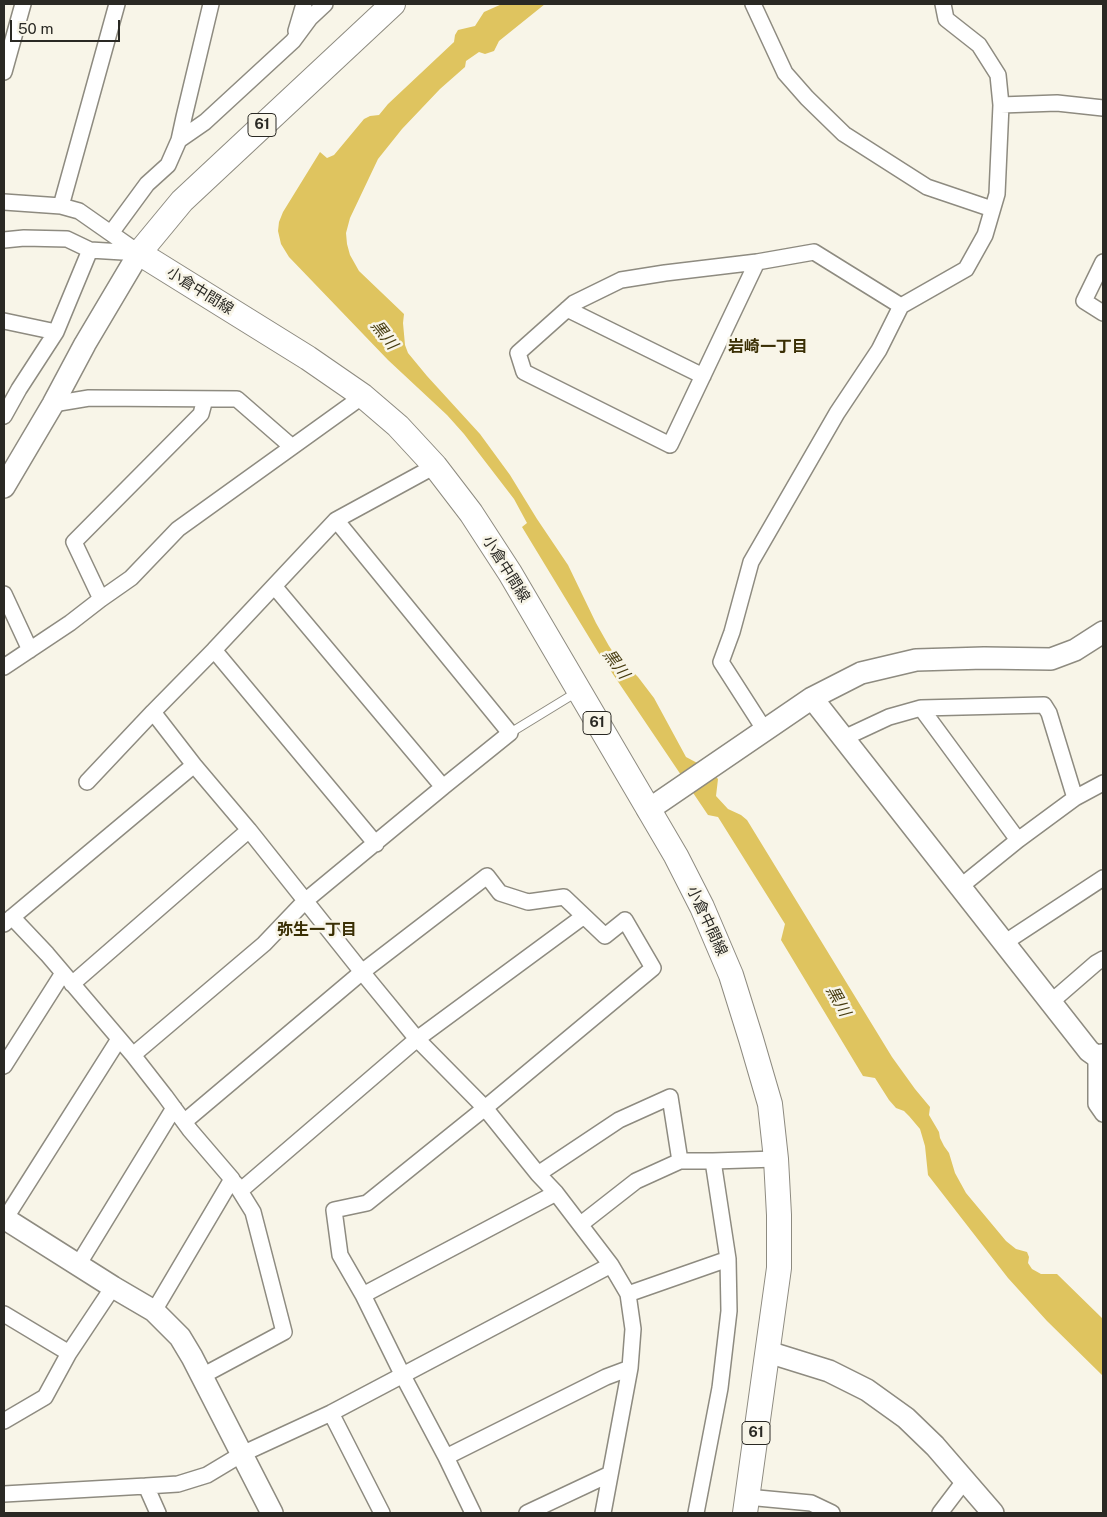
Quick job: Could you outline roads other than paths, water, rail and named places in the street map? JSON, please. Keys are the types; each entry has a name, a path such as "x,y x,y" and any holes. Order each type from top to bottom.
{"main road":[{"name":"61","path":"139,253 182,200 392,4"},
{"name":"小倉中間線","path":"139,253 308,358 363,396 398,426 435,466 471,512 510,573 676,856 698,899 732,975 770,1104 780,1215 779,1268 768,1352"},
{"name":"61","path":"746,1505 768,1352"}],"street":[{"path":"4,72 23,4"},
{"path":"61,206 117,4"},
{"path":"111,233 147,184 168,165 179,140 211,4"},
{"path":"293,41 304,4"},
{"path":"179,140 205,122 293,41 310,18 325,4"},
{"path":"753,4 785,73 807,98 844,134 927,187 992,210"},
{"path":"764,730 721,662 732,632 751,562 837,413 878,350 902,306 966,269 985,236 996,194 1001,105 998,75 979,45 946,19 942,4"},
{"path":"1001,105 1057,103 1103,108"},
{"path":"4,202 61,206 80,211 139,253"},
{"path":"4,240 24,238 67,239 90,250 139,253"},
{"path":"4,416 56,332 90,250"},
{"path":"757,262 670,446 524,372 518,353 574,303 621,280 757,262 814,252 902,306"},
{"path":"4,487 139,253"},
{"path":"1103,262 1084,301 1103,313"},
{"path":"567,309 703,376"},
{"path":"4,321 56,332"},
{"path":"4,392 19,389"},
{"path":"4,667 70,623 131,578 178,529 363,396"},
{"path":"53,404 90,398 237,400 291,446"},
{"path":"101,599 74,542 201,414 204,399"},
{"path":"87,782 336,520 435,466"},
{"path":"133,1055 264,944 305,901 510,733 336,520"},
{"path":"274,586 443,787"},
{"path":"4,594 30,650"},
{"path":"648,810 812,698 861,673 916,660 1051,659 1076,650 1103,632"},
{"path":"214,650 376,844"},
{"path":"812,698 1089,1051 1100,1055 1096,1104 1103,1114"},
{"path":"844,738 888,717 921,708 1044,705 1049,713 1076,798"},
{"path":"921,708 1018,840"},
{"path":"153,712 417,1039 485,1108 538,1174 556,1193 611,1265 628,1294 633,1329 630,1368 603,1513"},
{"path":"194,765 8,920 68,979 133,1055 184,1122 236,1185 253,1212 284,1332 202,1376"},
{"path":"960,887 1018,840 1076,798 1103,783"},
{"path":"4,1066 68,979 249,830"},
{"path":"184,1122 362,972 487,876 500,894 528,902 564,897 605,936 625,920 653,968 485,1108 367,1203 334,1210 340,1255 363,1295 473,1513"},
{"path":"1004,943 1103,878"},
{"path":"154,1311 236,1185 417,1039 584,916"},
{"path":"1051,1002 1103,958"},
{"path":"119,1039 4,1219 154,1311 180,1337 272,1513"},
{"path":"538,1174 619,1120 670,1097 680,1161"},
{"path":"78,1265 174,1108"},
{"path":"581,1224 636,1182 680,1161 776,1159"},
{"path":"696,1513 720,1388 729,1311 728,1259 713,1161"},
{"path":"363,1295 556,1193"},
{"path":"628,1294 728,1259"},
{"path":"4,1494 178,1484 207,1475 242,1454 331,1413 611,1265"},
{"path":"8,1413 45,1397 69,1353 113,1287"},
{"path":"4,1314 69,1353"},
{"path":"768,1352 829,1371 867,1390 906,1418 935,1446 994,1513"},
{"path":"446,1457 606,1377 630,1368"},
{"path":"331,1413 382,1513"},
{"path":"527,1513 610,1474"},
{"path":"940,1513 965,1480"},
{"path":"146,1486 158,1513"},
{"path":"746,1505 811,1503 832,1513"}],"lane":[{"path":"510,733 578,691"}],"water":[{"name":"黒川","path":"502,4 545,4 499,41 494,51 485,54 479,52 466,61 465,67 440,89 402,129 378,159 350,218 346,233 350,255 359,271 404,314 405,345 408,353 480,434 510,475 568,565 609,646 638,677 654,698 686,757 701,765 718,779 716,796 728,809 747,820 892,1057 930,1107 929,1115 949,1153 955,1173 966,1193 1006,1241 1016,1249 1027,1252 1029,1257 1028,1263 1032,1269 1041,1274 1057,1274 1103,1319 1103,1376 1047,1321 1008,1278 928,1175 925,1146 920,1129 904,1111 896,1108 875,1078 863,1076 781,940 785,924 718,817 708,815 598,652 522,527 527,523 514,499 447,415 388,360 289,257 281,244 278,231 283,212 320,152 327,158 334,155 364,119 379,115 388,104 454,42 458,30 475,26 484,12"}],"district":[{"name":"岩崎一丁目","path":"768,347"},
{"name":"弥生一丁目","path":"317,930"}]}
